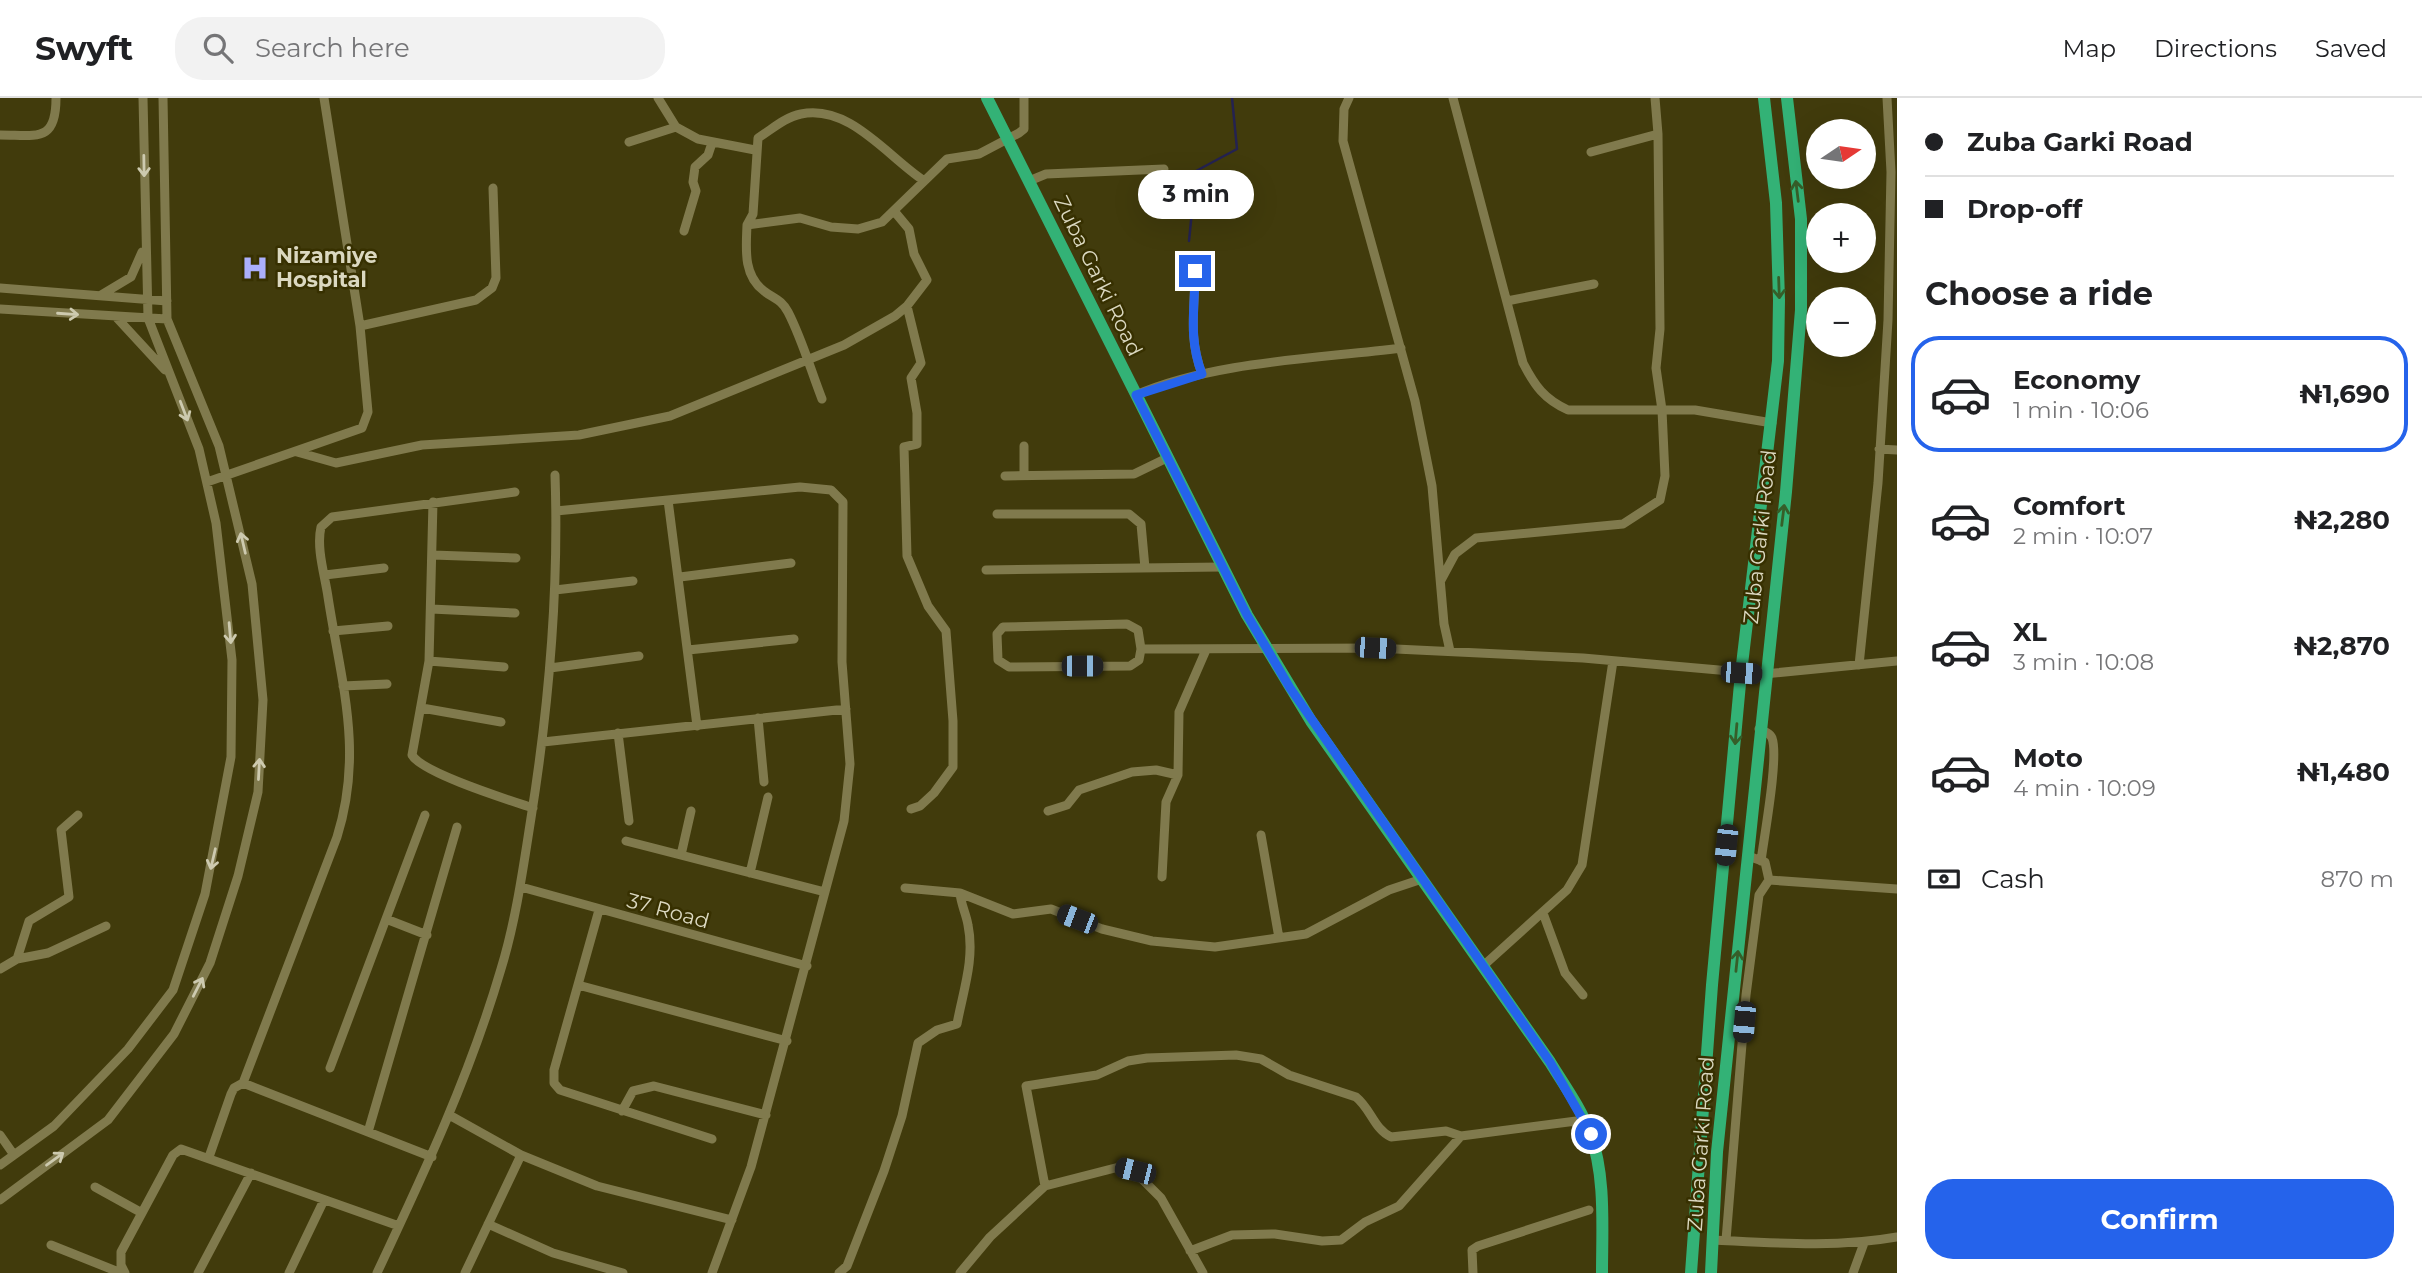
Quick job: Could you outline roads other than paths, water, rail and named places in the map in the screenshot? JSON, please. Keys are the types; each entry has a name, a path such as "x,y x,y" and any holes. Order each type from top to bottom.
{"main road":[{"name":"Zuba Garki Road","path":"987,98 1222,567 1267,650 1311,721 1550,1062 1584,1120 1591,1134 1600,1183 1602,1273"},
{"name":"Zuba Garki Road","path":"1691,1273 1712,985 1741,673 1772,423 1779,300 1776,203 1764,98"},
{"name":"Zuba Garki Road","path":"1711,1273 1719,1240 1717,1152 1754,858 1759,729 1786,492 1801,310 1801,219 1787,98"}],"street":[{"path":"0,135 41,135 50,130 56,116 56,98"},
{"path":"0,1166 54,1126 128,1049 173,990 205,894 231,757 232,660 226,590 207,482 199,449 148,318 143,98"},
{"path":"0,1200 108,1120 174,1034 210,963 238,876 258,792 263,700 252,584 228,475 167,319 163,98"},
{"path":"207,482 355,432 365,423 368,412 360,326 324,98"},
{"path":"658,98 676,127 698,139 755,150"},
{"path":"747,225 800,218 831,227 858,229 882,222 947,159 979,154 1008,141 1024,129 1024,98"},
{"path":"1349,98 1344,109 1343,141 1401,348 1432,486 1450,651"},
{"path":"1453,98 1524,363 1537,390 1550,402 1568,410 1695,410 1772,423"},
{"path":"1441,580 1455,554 1466,544 1485,535 1623,524 1660,500 1664,490 1662,410 1656,368 1660,329 1658,134 1655,98"},
{"path":"1859,665 1888,320 1891,172 1887,98"},
{"path":"822,399 780,299 762,290 750,275 745,255 747,225 753,214 757,170 755,150 758,138 784,121 801,114 824,114 852,122 891,158 923,180"},
{"path":"629,142 676,127"},
{"path":"1591,152 1658,134"},
{"path":"684,231 696,191 693,182 695,167 708,155 712,143"},
{"path":"1029,181 1046,174 1164,169"},
{"path":"360,326 485,295 496,278 493,188"},
{"path":"297,452 336,463 422,445 549,438 629,426 670,416 844,345 907,306 927,280 915,254 909,229 894,211"},
{"path":"99,296 131,277 145,244"},
{"path":"1195,271 1192,334 1202,374"},
{"path":"1507,301 1594,284"},
{"path":"0,288 167,302"},
{"path":"907,306 921,363 911,378 917,414 917,444 904,447 906,555 928,606 946,631 953,721 953,767 934,793 911,809"},
{"path":"0,309 167,319"},
{"path":"117,318 170,376"},
{"path":"1136,395 1202,374 1401,348"},
{"path":"1024,446 1024,474"},
{"path":"1879,449 1897,450"},
{"path":"1005,476 1134,474 1167,458"},
{"path":"377,1273 450,1116 503,965 521,887 543,742 550,668 555,590 555,475"},
{"path":"556,511 800,488 831,490 839,497 845,511 842,662 849,789 787,1041 766,1115 712,1273"},
{"path":"209,1157 231,1094 234,1088 243,1083 343,818 350,778 351,746 319,535 326,521 332,517 514,492"},
{"path":"668,500 697,726"},
{"path":"433,502 429,662 422,708 412,745 415,761 448,777 533,808"},
{"path":"997,514 1136,517 1144,536 1145,568"},
{"path":"433,555 516,558"},
{"path":"680,578 791,563"},
{"path":"986,569 1222,567"},
{"path":"325,575 384,568"},
{"path":"555,590 633,581"},
{"path":"431,609 515,613"},
{"path":"1127,624 1138,630 1141,649 1139,660 1130,666 1009,667 998,660 997,634 1003,627 1011,626 1127,624"},
{"path":"333,631 388,626"},
{"path":"688,650 794,639"},
{"path":"1141,649 1375,648 1450,651 1696,666 1764,674 1897,661"},
{"path":"1162,877 1166,802 1178,775 1179,712 1206,650"},
{"path":"550,668 639,656"},
{"path":"1483,966 1567,890 1582,865 1613,661"},
{"path":"429,662 504,667"},
{"path":"343,686 387,684"},
{"path":"422,708 501,723"},
{"path":"543,742 846,709"},
{"path":"758,718 764,782"},
{"path":"618,733 629,821"},
{"path":"1048,811 1067,805 1079,790 1132,772 1156,770 1178,775"},
{"path":"750,873 768,797"},
{"path":"681,855 691,811"},
{"path":"17,959 29,921 69,897 61,830 78,815"},
{"path":"330,1068 425,815"},
{"path":"368,1132 457,827"},
{"path":"1261,835 1279,938"},
{"path":"626,841 825,892"},
{"path":"1754,858 1769,871 1769,880 1759,895 1719,1240 1818,1245 1864,1243 1897,1237"},
{"path":"905,888 960,893 1013,914 1051,909 1102,929 1152,941 1215,947 1313,932 1389,890 1422,879"},
{"path":"1769,880 1897,889"},
{"name":"37 Road","path":"521,887 807,966"},
{"path":"839,1273 847,1266 884,1171 902,1116 918,1042 937,1030 957,1024 969,980 968,925 961,909 960,893"},
{"path":"599,910 554,1070 554,1083 560,1090 712,1139"},
{"path":"1543,913 1565,973 1583,995"},
{"path":"386,919 427,936"},
{"path":"0,969 17,959 48,953 106,926"},
{"path":"578,985 787,1041"},
{"path":"1045,1186 1026,1086 1097,1075 1128,1061 1147,1058 1236,1055 1261,1059 1289,1075 1356,1097 1363,1102 1376,1126 1391,1137 1446,1131 1461,1136 1584,1120"},
{"path":"243,1083 432,1157"},
{"path":"622,1111 633,1091 654,1086 766,1115"},
{"path":"450,1116 521,1155 597,1186 732,1220"},
{"path":"0,1135 14,1155"},
{"path":"1190,1251 1232,1235 1275,1234 1322,1241 1341,1240 1365,1222 1399,1206 1461,1136"},
{"path":"123,1273 121,1252 177,1151 186,1150 209,1157 398,1226"},
{"path":"465,1273 521,1155"},
{"path":"960,1273 990,1237 1045,1186 1109,1168 1135,1171 1161,1198 1203,1273"},
{"path":"198,1273 251,1173"},
{"path":"95,1187 142,1213"},
{"path":"289,1273 324,1200"},
{"path":"1473,1273 1472,1250 1478,1246 1589,1210"},
{"path":"488,1224 553,1253 623,1273"},
{"path":"1853,1273 1864,1243"},
{"path":"51,1245 123,1273"}],"waterway":[{"path":"1189,241 1196,171 1237,149 1232,98"}],"place":[{"name":"Nizamiye Hospital","path":"255,268"}]}
